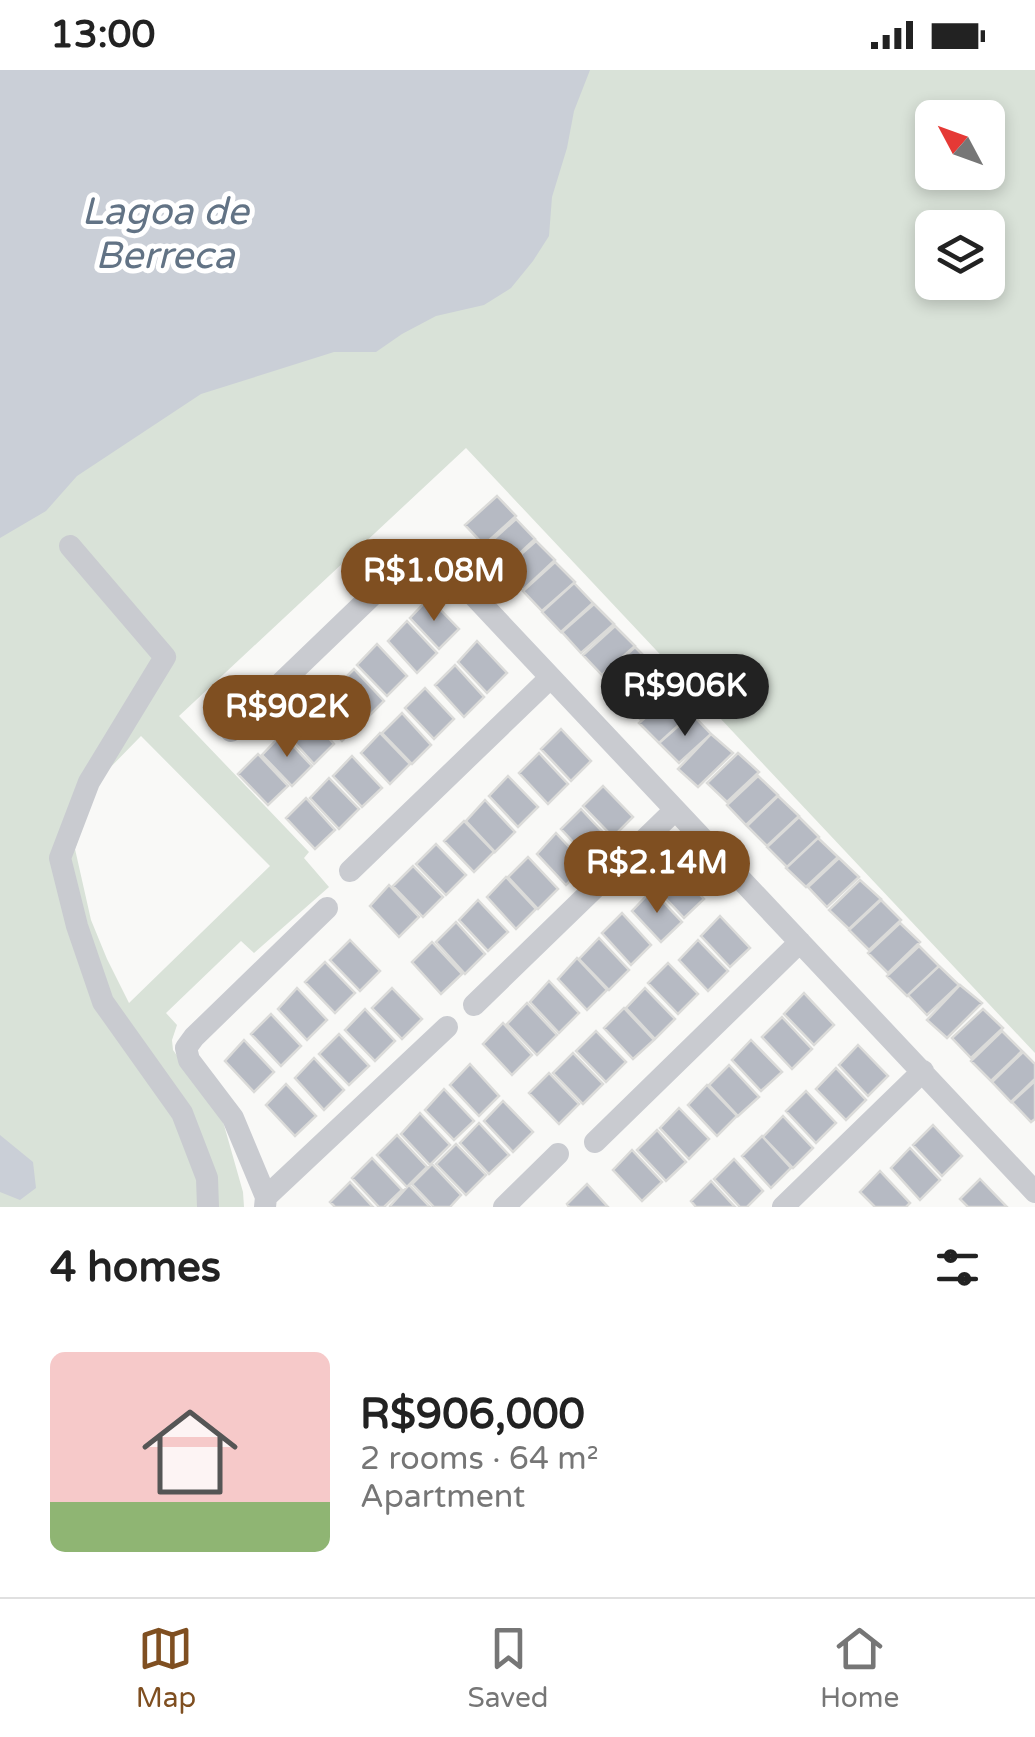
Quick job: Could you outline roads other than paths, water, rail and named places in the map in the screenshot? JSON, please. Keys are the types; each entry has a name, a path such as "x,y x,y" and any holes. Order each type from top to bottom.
{"street":[{"path":"70,546 165,658 88,782 60,858 76,926 103,1002 182,1113 207,1178 208,1207"},
{"path":"232,732 411,558 428,551 1035,1192"},
{"path":"350,870 550,678"},
{"path":"474,1005 674,811"},
{"path":"327,908 186,1048 190,1060 233,1118 266,1202 447,1027"},
{"path":"596,1142 800,942"},
{"path":"783,1207 923,1071"},
{"path":"504,1207 558,1154"}],"water":[{"name":"Lagoa de Berreca","path":"0,70 590,70 574,111 552,197 549,236 511,288 484,305 436,316 376,352 334,352 201,394 77,476 46,511 0,538"},
{"path":"0,1135 33,1162 36,1188 20,1200 0,1192"}]}
